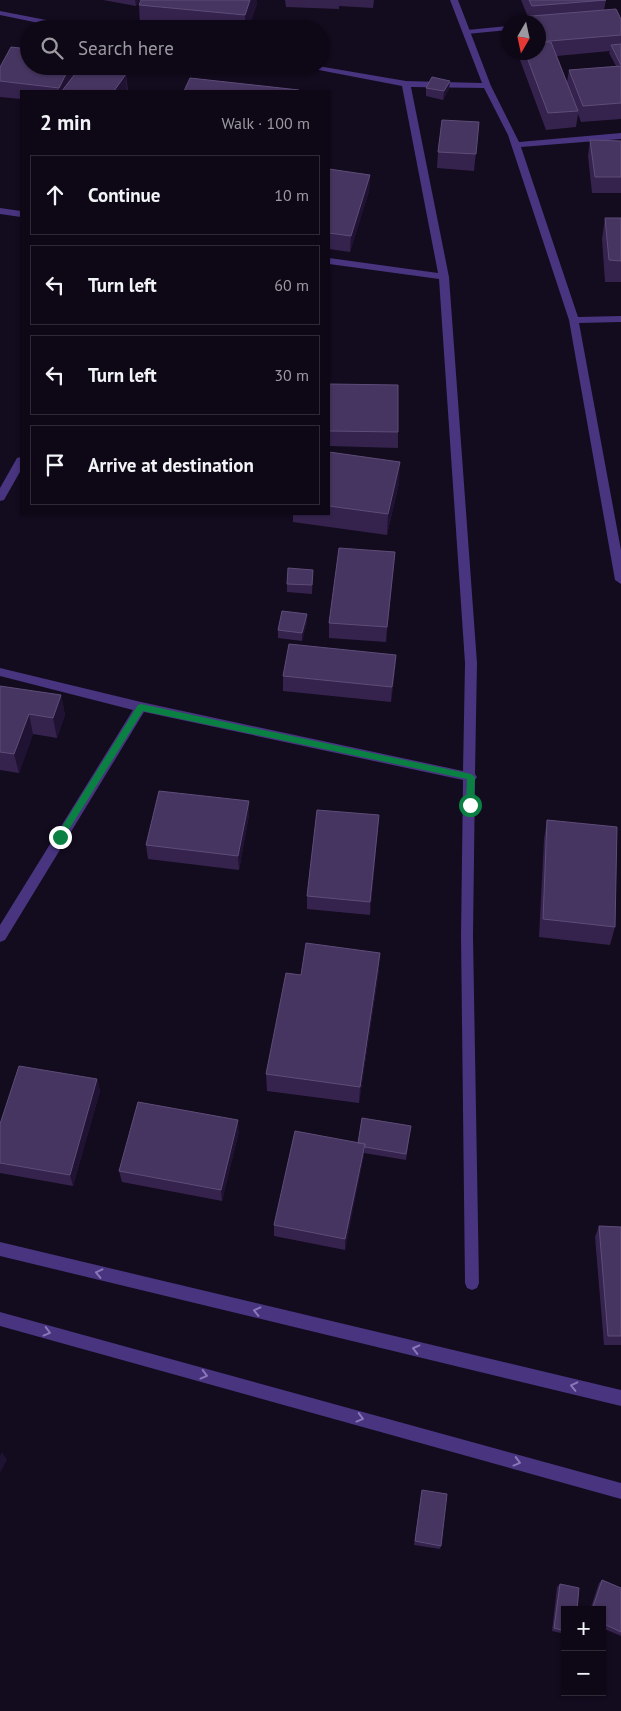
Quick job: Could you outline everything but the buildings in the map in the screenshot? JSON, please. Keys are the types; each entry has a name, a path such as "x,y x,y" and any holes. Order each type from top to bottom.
{"street":[{"path":"454,0 468,32 487,86 515,145 574,320 620,562 621,580"},
{"path":"0,13 36,20"},
{"path":"468,32 501,29"},
{"path":"330,71 406,84 487,86"},
{"path":"406,84 444,277 471,663 471,777 467,936 472,1282"},
{"path":"515,145 621,136"},
{"path":"0,211 20,214"},
{"path":"330,261 444,277"},
{"path":"574,320 621,319"},
{"path":"0,497 20,463"},
{"path":"0,672 141,707 471,777"},
{"path":"0,936 141,707"},
{"path":"0,1249 621,1398"},
{"path":"0,1319 621,1491"}],"route":[{"path":"60,837 141,707 471,777 470,805"}]}
